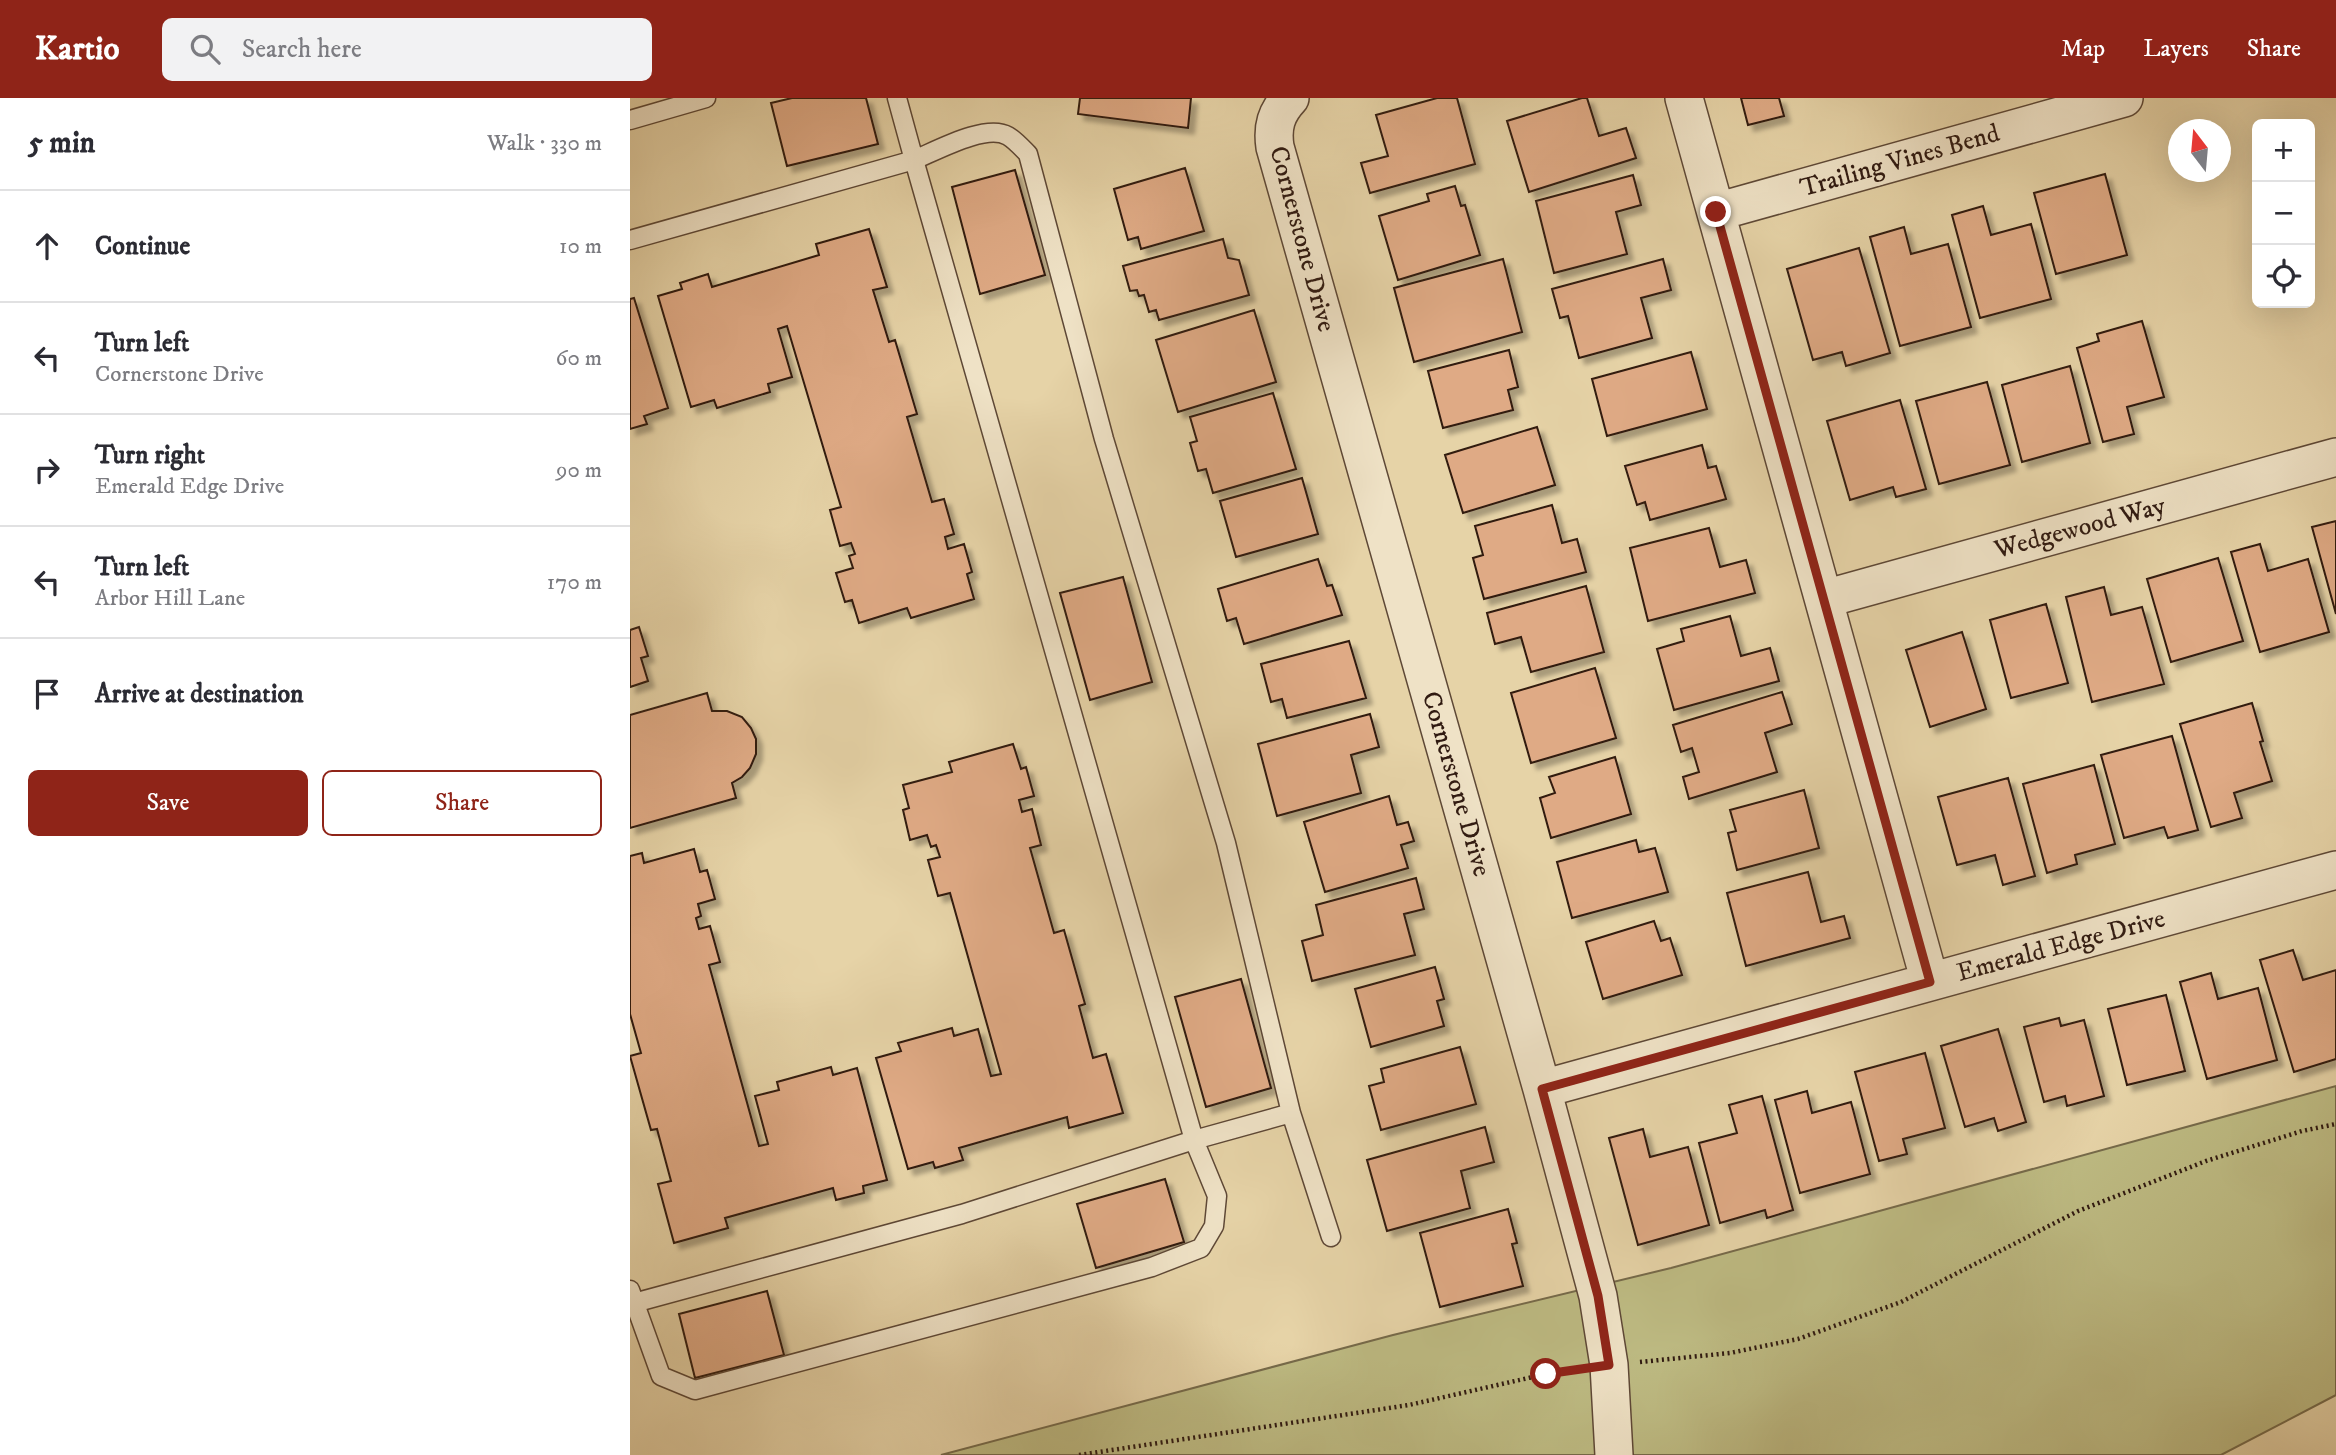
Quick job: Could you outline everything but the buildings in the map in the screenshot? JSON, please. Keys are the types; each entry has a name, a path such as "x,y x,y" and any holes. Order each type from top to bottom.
{"street":[{"path":"1684,98 1930,982"},
{"name":"Trailing Vines Bend","path":"1716,212 2124,98"},
{"name":"Cornerstone Drive","path":"1283,108 1273,132 1279,161 1598,1296 1609,1365 1614,1455"},
{"name":"Wedgewood Way","path":"1824,599 2336,457"},
{"name":"Emerald Edge Drive","path":"1542,1089 2336,870"}],"lane":[{"path":"630,120 706,98"},
{"path":"897,98 1194,1140 1217,1196 1214,1226 1201,1248 1152,1267 695,1390 661,1376 631,1299 962,1214 1194,1140 1291,1113"},
{"path":"630,240 914,160 969,136 993,132 1006,134 1028,154 1104,439 1226,843 1291,1113 1331,1237"}],"path":[{"path":"1079,1455 1409,1405 1546,1374 1730,1353 1798,1339 1900,1301 2078,1211 2206,1161 2302,1130 2336,1124"}],"shaded area":[{"path":"2336,1086 2336,1395 2221,1455 941,1455 1393,1335 1671,1268"}],"route":[{"path":"1546,1374 1609,1365 1598,1296 1542,1089 1930,982 1716,212"}]}
